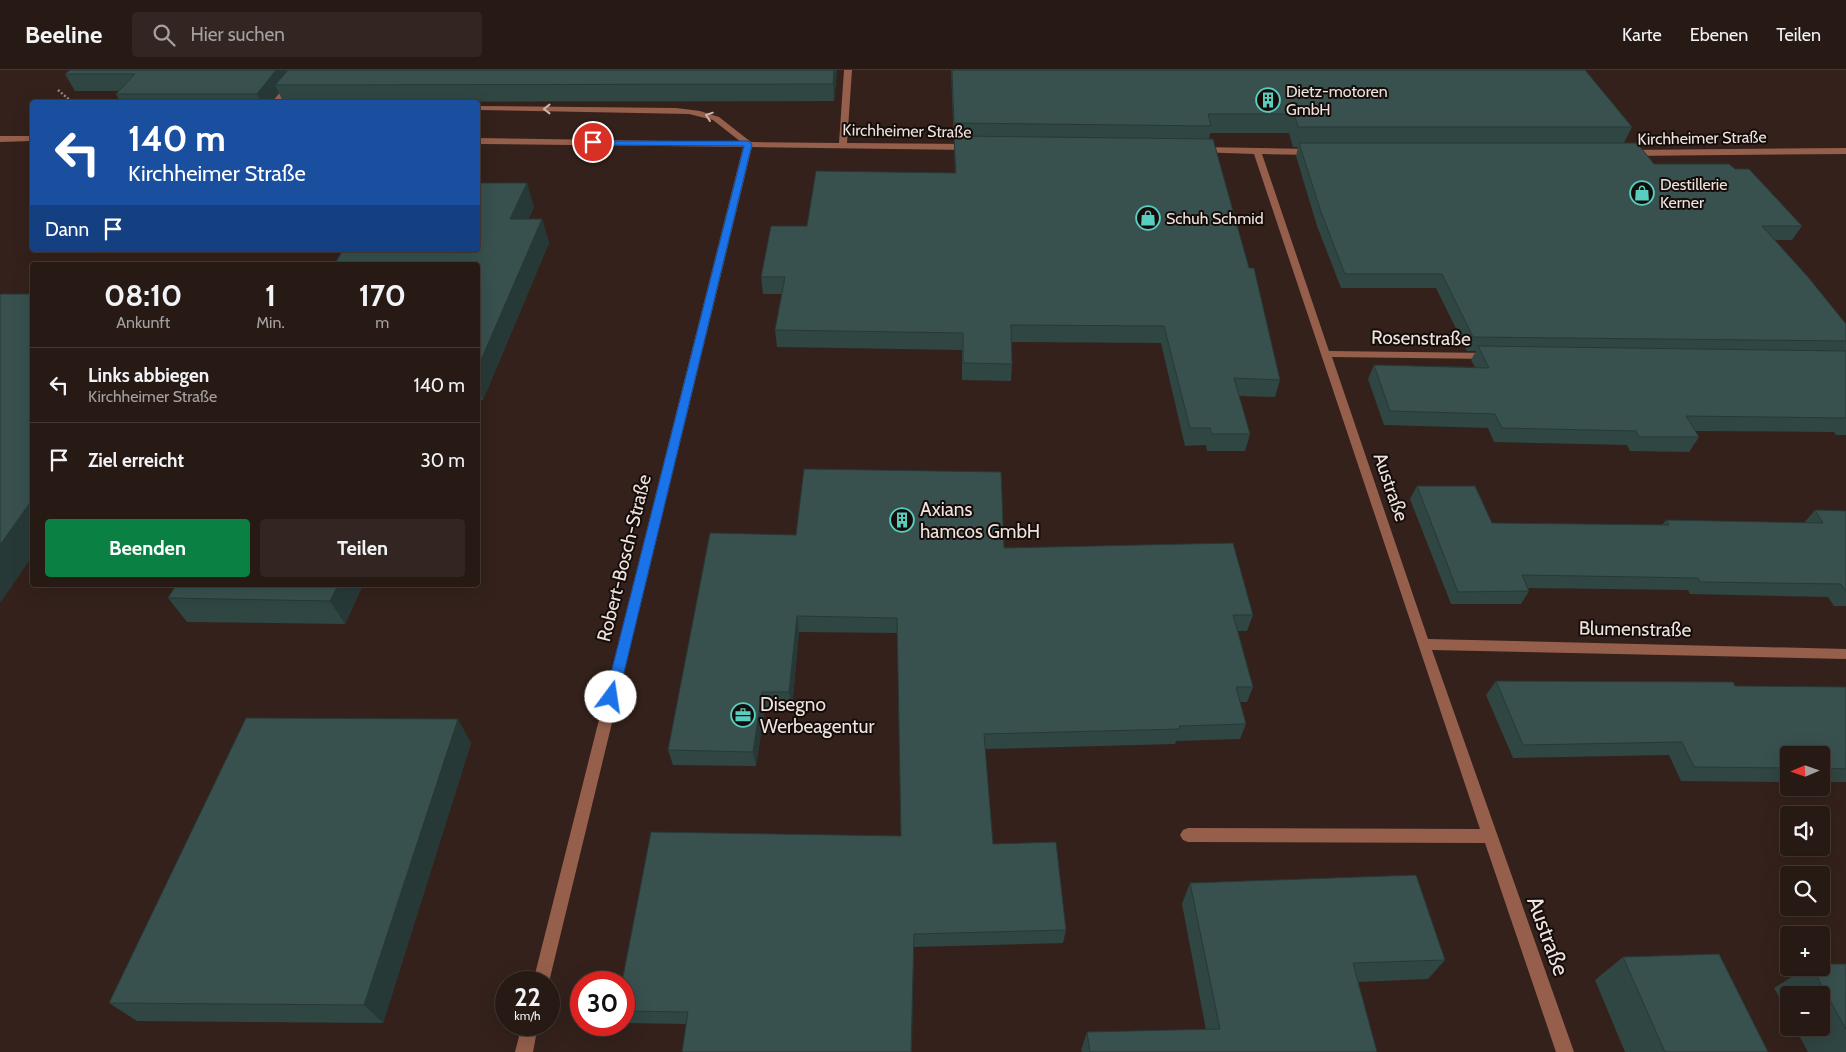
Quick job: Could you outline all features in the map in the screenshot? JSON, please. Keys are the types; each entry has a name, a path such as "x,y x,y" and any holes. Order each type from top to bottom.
{"street":[{"path":"278,100 302,70"},
{"path":"843,145 848,70"},
{"path":"480,108 676,110 700,113 722,120 748,144"},
{"path":"0,139 30,139"},
{"name":"Kirchheimer Straße","path":"480,142 981,147"},
{"name":"Robert-Bosch-Straße","path":"544,971 748,144"},
{"path":"1188,150 1326,152"},
{"name":"Austraße","path":"1257,151 1488,836 1565,1052"},
{"name":"Kirchheimer Straße","path":"1616,154 1846,151"},
{"name":"Rosenstraße","path":"1325,354 1502,356"},
{"name":"Blumenstraße","path":"1423,644 1846,654"},
{"path":"1188,835 1488,836"},
{"path":"524,1052 528,1036"}],"path":[{"path":"58,90 70,100"}],"building":[{"path":"70,70 276,70 257,94 116,94 135,74 65,74"},
{"path":"288,70 834,70 833,84 275,85"},
{"name":"Dietz‐motoren GmbH","path":"952,70 1585,70 1632,127 1298,127 1294,114 1208,114 1211,126 954,123"},
{"path":"954,136 1213,139 1249,268 1254,268 1280,380 1234,378 1250,434 1212,434 1210,428 1190,428 1164,326 1011,325 1012,364 963,363 963,333 775,330 785,277 761,277 771,226 807,226 816,171 956,173"},
{"path":"1299,143 1637,143 1654,164 1729,164 1735,169 1749,169 1802,226 1762,226 1808,277 1846,324 1846,341 1473,337 1442,274 1345,274 1321,212"},
{"path":"480,183 527,183 510,219 542,219 480,362 480,262 336,262 342,252 480,252"},
{"path":"0,294 30,294 30,503 0,545"},
{"path":"1478,346 1846,351 1846,418 1686,416 1699,437 1639,437 1636,431 1502,428 1495,414 1390,411 1374,365 1489,368"},
{"path":"804,469 1001,472 1004,548 1233,543 1253,615 1233,615 1253,687 1236,687 1246,724 1179,726 1180,729 984,734 993,844 1056,842 1066,930 914,934 911,1052 682,1052 688,1012 635,1011 635,971 624,971 651,832 901,836 897,618 797,616 789,692 762,692 753,752 668,750 710,533 796,535"},
{"path":"1417,486 1475,486 1492,523 1669,525 1666,520 1823,523 1815,510 1846,511 1846,592 1841,584 1700,582 1698,578 1522,575 1529,591 1458,592"},
{"path":"175,587 337,587 330,601 168,598"},
{"path":"1496,681 1733,682 1735,686 1846,687 1846,769 1830,768 1830,746 1780,746 1780,768 1694,767 1682,742 1523,745"},
{"path":"246,718 458,719 364,1005 109,1003"},
{"path":"1416,875 1445,960 1353,963 1377,1052 1090,1052 1087,1032 1220,1029 1190,883"},
{"path":"1719,954 1768,1052 1665,1052 1623,957"},
{"path":"1830,964 1846,964 1846,1029 1830,1000 1830,986 1822,986 1816,976 1830,976"}],"place":[{"name":"Dietz‐motoren GmbH","path":"1268,100"},
{"name":"Destillerie Kerner","path":"1642,193"},
{"name":"Schuh Schmid","path":"1148,218"},
{"name":"Axians hamcos GmbH","path":"902,520"},
{"name":"Disegno Werbeagentur","path":"743,715"}],"route":[{"path":"593,142 748,144 611,697"}]}
